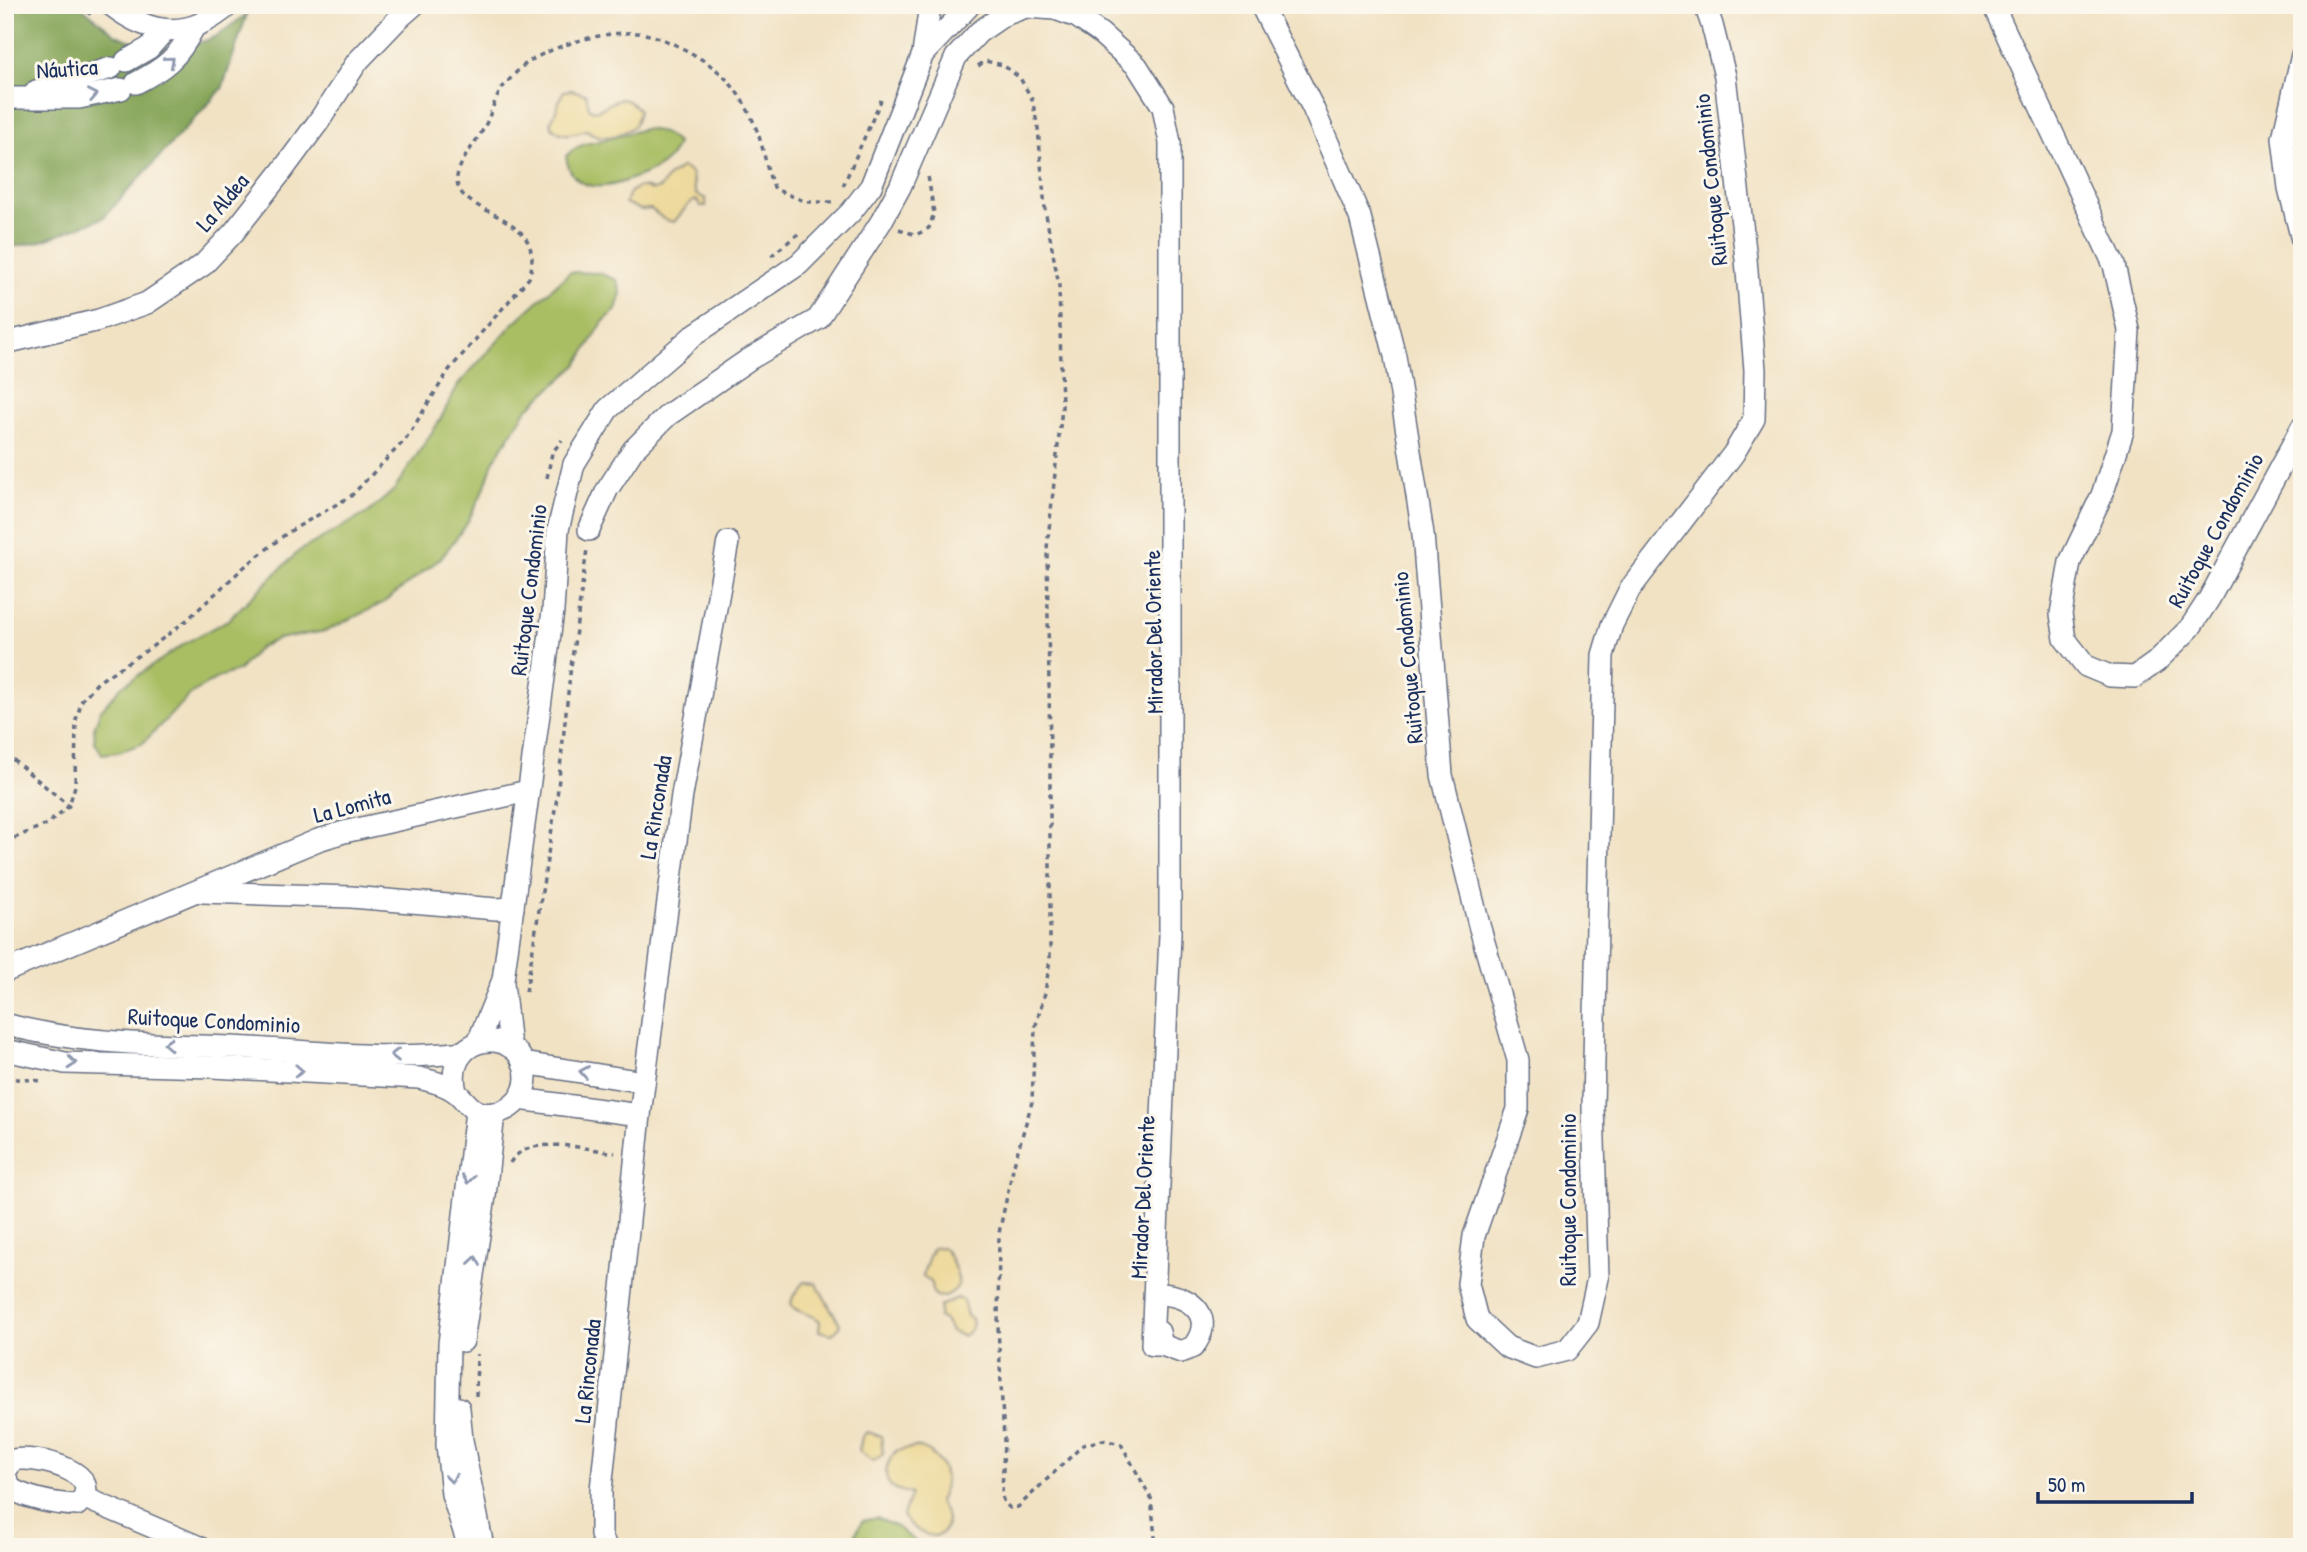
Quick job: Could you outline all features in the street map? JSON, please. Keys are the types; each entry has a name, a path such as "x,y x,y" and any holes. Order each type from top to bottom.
{"street":[{"path":"111,5 127,17 164,30 193,29 214,18 229,5"},
{"name":"La Aldea","path":"5,343 99,320 147,303 203,265 234,232 282,171 358,62 414,5"},
{"name":"Ruitoque Condominio","path":"519,1099 526,1082 517,1055 503,981 553,611 558,530 574,464 608,409 694,335 799,264 851,212 871,186 923,54 930,5"},
{"name":"Ruitoque Condominio","path":"1261,5 1313,108 1360,217 1395,356 1423,534 1443,775 1479,925 1518,1060 1518,1110 1474,1236 1468,1284 1477,1319 1507,1347 1536,1358 1567,1350 1588,1323 1598,1278 1593,1106 1603,655 1612,625 1630,589 1734,453 1754,419 1755,370 1725,76 1705,5"},
{"name":"Ruitoque Condominio","path":"1993,5 2114,265 2129,330 2123,431 2102,495 2070,562 2062,614 2065,639 2086,666 2110,676 2135,677 2156,662 2190,628 2209,599 2302,427"},
{"name":"Ruitoque Condominio","path":"923,54 968,6"},
{"name":"Mirador Del Oriente","path":"1079,6 1124,39 1158,76 1175,110 1177,132 1183,944 1163,1294 1159,1319 1162,1345 1181,1352 1193,1347 1203,1329 1198,1309 1175,1295 1163,1294"},
{"path":"589,530 607,489 633,450 679,408 748,360 818,319 881,222 900,187 956,57 979,32 1004,15 1026,8 1055,9 1077,16 1137,66 1163,107 1170,143 1170,935 1152,1345 1162,1345"},
{"name":"Náutica","path":"11,98 79,98 128,86 167,64 183,49 193,29"},
{"name":"Náutica","path":"11,98 118,65 149,48 164,30"},
{"path":"2302,55 2283,138 2289,188 2302,240"},
{"name":"La Rinconada","path":"606,1547 601,1535 601,1490 644,1082 682,795 728,542"},
{"name":"La Lomita","path":"6,971 331,836 528,791"},
{"name":"La Lomita","path":"197,892 513,908"},
{"name":"Ruitoque Condominio","path":"456,1092 453,1070 470,1047 503,981"},
{"name":"Ruitoque Condominio","path":"5,1024 67,1037 126,1042 380,1055 429,1056 500,1042 517,1055"},
{"name":"Ruitoque Condominio","path":"5,1049 65,1063 419,1078 441,1084 456,1092 467,1106 485,1112"},
{"path":"517,1055 644,1082"},
{"path":"485,1112 504,1111 519,1099 640,1115"},
{"path":"469,1547 453,1494 447,1432 449,1344 485,1112"},
{"path":"483,1547 462,1440 458,1405 463,1341 485,1196 485,1112"},
{"path":"24,1458 45,1462 66,1469 83,1479 87,1489 85,1498 77,1506 25,1496 11,1489 5,1474 13,1460 24,1458"},
{"path":"85,1498 199,1547"}],"path":[{"path":"5,842 47,824 69,806 75,786 76,720 82,700 98,682 188,619 243,568 287,533 351,496 406,439 449,370 529,278 534,261 523,236 509,221 473,204 459,190 457,176 484,128 501,89 528,62 584,38 638,32 674,44 714,68 739,94 761,142 768,175 775,189 806,202 835,202"},
{"path":"973,68 985,61 1003,65 1020,78 1032,99 1038,128 1045,209 1059,286 1062,408 1047,548 1050,959 1045,993 1035,1028 1032,1102 1014,1164 999,1233 998,1327 1004,1440 1002,1497 1010,1508 1018,1507 1083,1445 1103,1440 1121,1444 1151,1498 1156,1547"},
{"path":"826,210 835,202 884,95"},
{"path":"881,222 916,235 929,228 934,213 926,166"},
{"path":"767,259 807,226"},
{"path":"547,478 552,453 568,432"},
{"path":"526,993 557,797 589,530"},
{"path":"5,753 69,806"},
{"path":"5,1078 46,1081"},
{"path":"509,1165 514,1156 544,1144 636,1155"},
{"path":"476,1407 477,1353"}],"green space":[{"path":"5,5 79,5 116,35 149,48 183,49 215,37 247,14 222,89 103,218 39,242 5,248"},
{"path":"644,129 662,133 677,143 665,162 621,183 610,185 590,186 574,177 566,156 576,148"},
{"path":"570,272 599,273 617,280 621,293 616,310 603,322 577,365 527,409 493,462 484,489 466,525 441,558 383,603 326,631 277,639 259,648 239,670 217,678 192,693 142,744 102,754 95,742 94,728 100,711 121,687 187,642 228,620 299,551 369,512 394,490 440,420 458,385 514,323"},
{"path":"877,1518 895,1526 923,1547 857,1547 854,1537 862,1521"}],"sand":[{"path":"564,91 586,94 589,108 593,111 620,99 632,103 639,110 635,125 624,132 605,137 587,130 560,133 552,127 551,121"},
{"path":"682,167 691,173 696,194 706,199 706,206 701,206 696,200 689,204 674,222 665,220 651,209 641,210 625,203 635,189 660,188 668,177"},
{"path":"942,1247 951,1259 958,1282 956,1289 944,1297 936,1296 931,1282 923,1276 933,1248"},
{"path":"804,1282 816,1283 840,1324 832,1334 819,1331 820,1321 792,1305 795,1293"},
{"path":"957,1298 963,1300 967,1316 972,1319 971,1329 963,1336 951,1332 946,1322 939,1317 940,1306"},
{"path":"867,1432 881,1436 883,1454 873,1461 859,1451 862,1437"},
{"path":"916,1447 925,1450 938,1461 944,1475 945,1484 939,1501 947,1520 945,1529 935,1536 920,1532 907,1522 903,1516 911,1494 892,1488 887,1478 888,1464 896,1451"}]}
